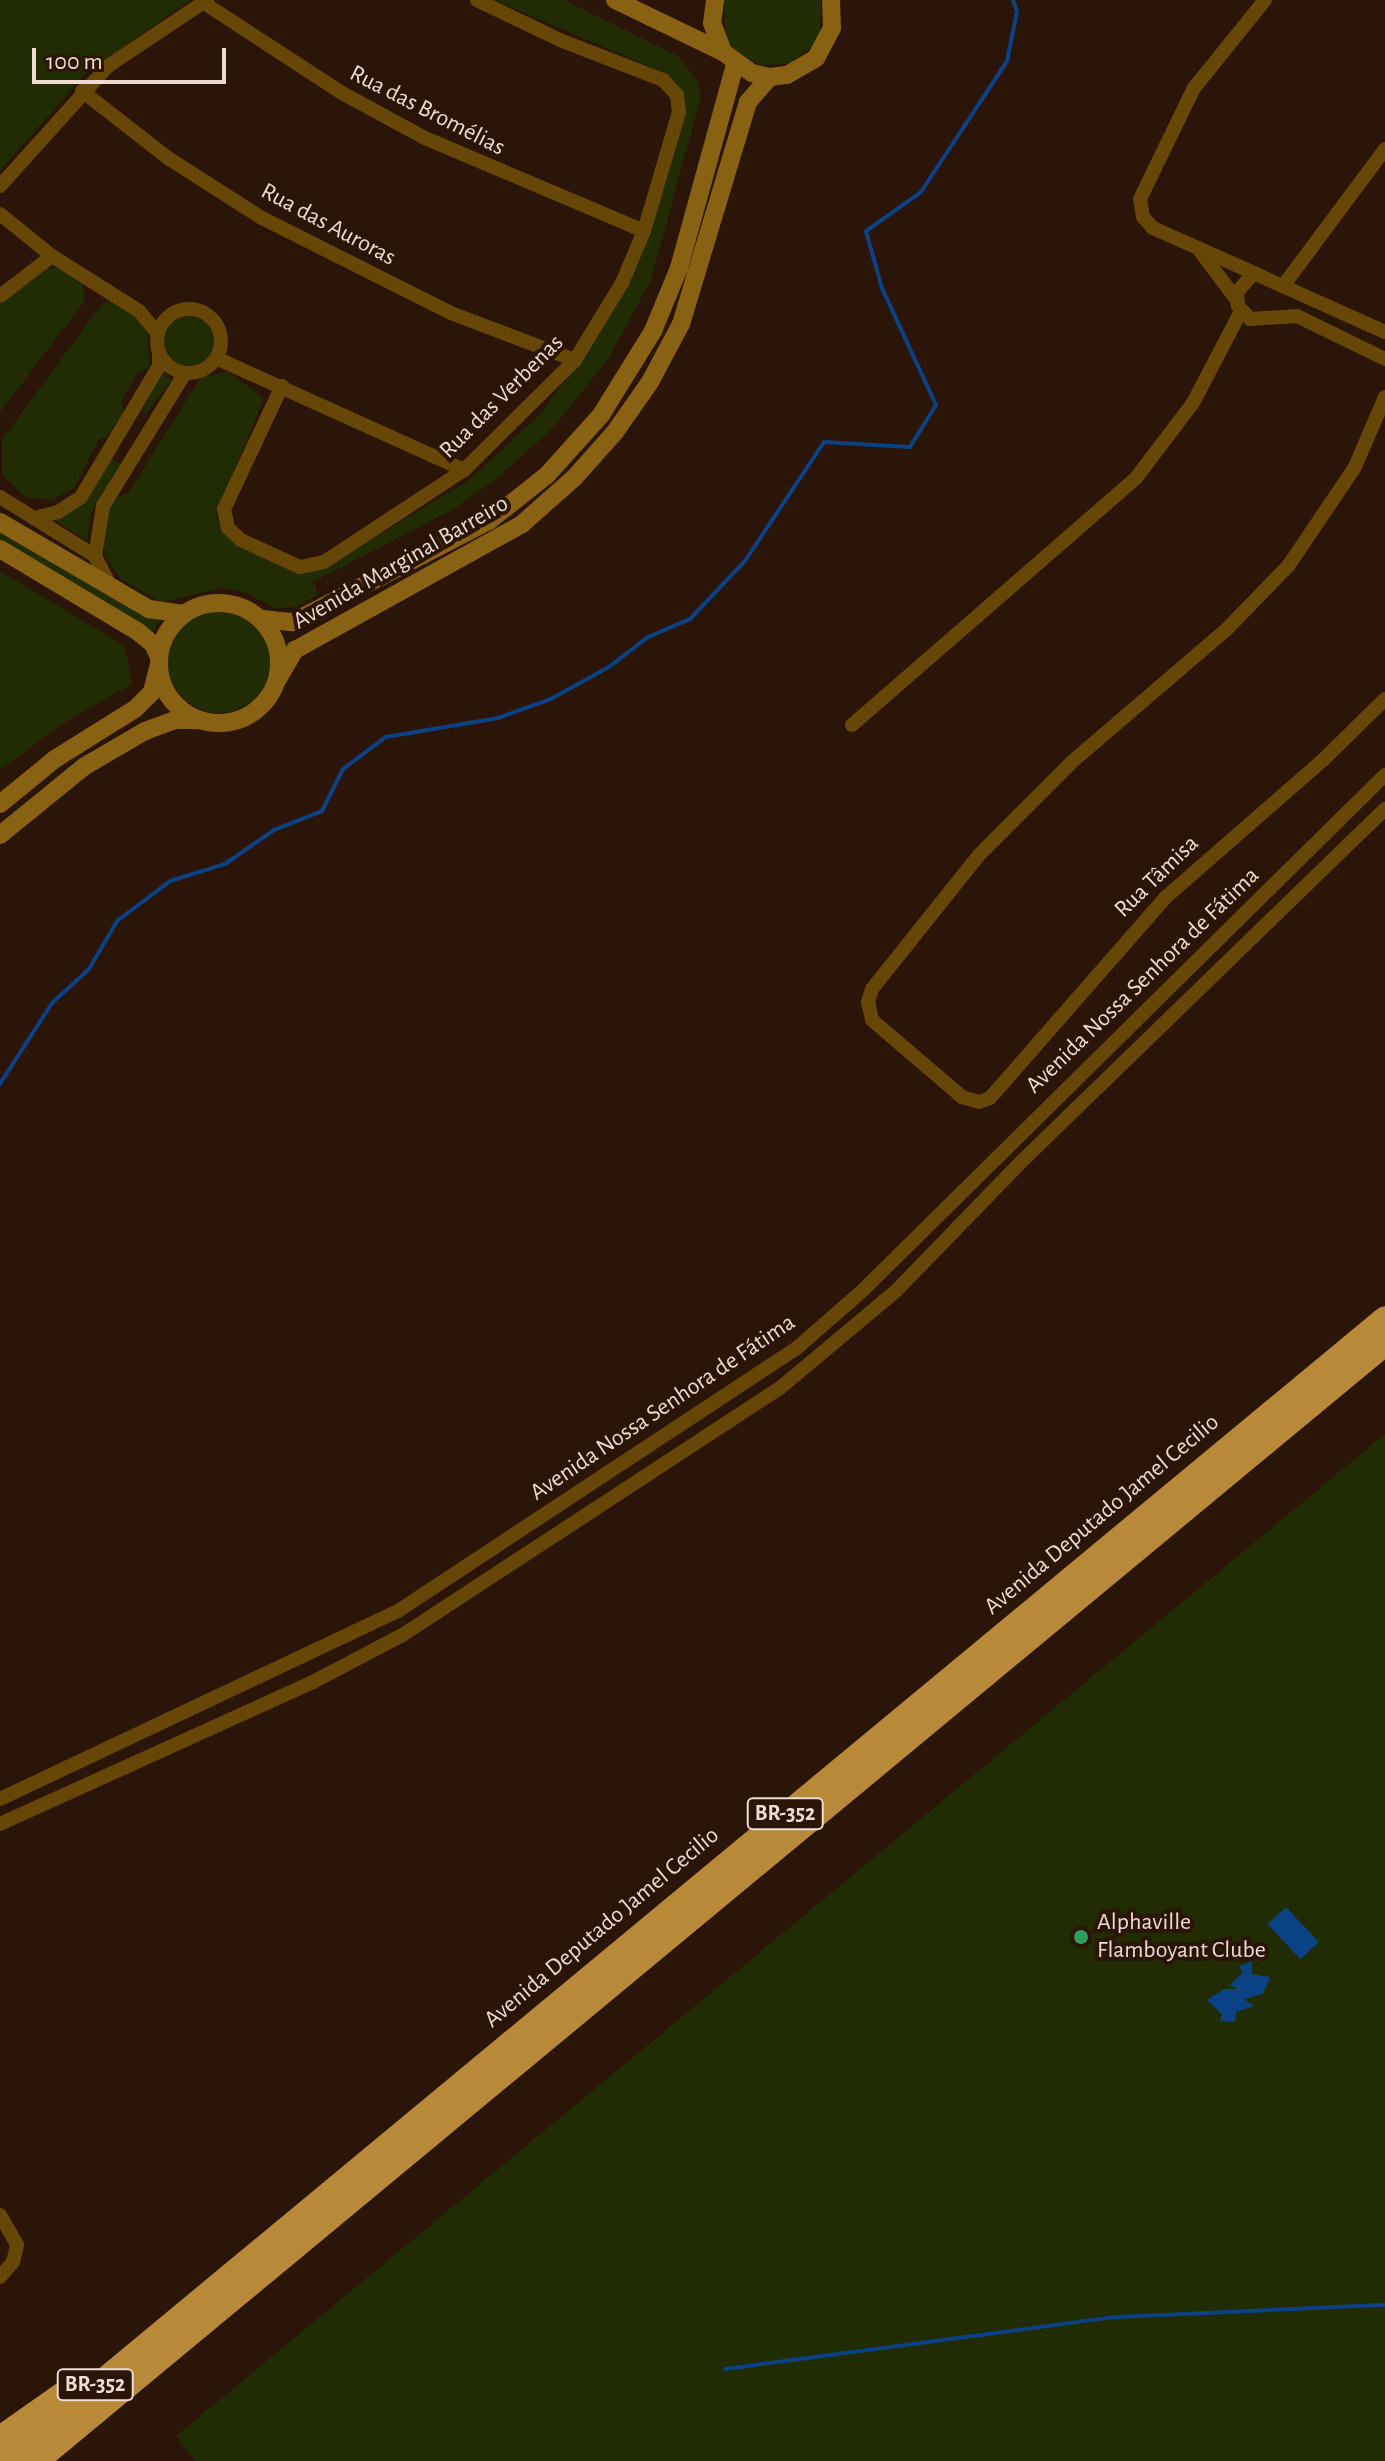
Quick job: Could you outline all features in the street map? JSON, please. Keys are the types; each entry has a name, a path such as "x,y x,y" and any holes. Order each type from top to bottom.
{"highway":[{"name":"Avenida Deputado Jamel Cecilio","path":"37,2461 191,2318 1385,1318"},
{"name":"Avenida Deputado Jamel Cecilio","path":"6,2461 191,2318 1385,1344"},
{"path":"0,2438 191,2318"},
{"path":"63,2461 191,2318"}],"street":[{"name":"Rua das Verbenas","path":"282,386 224,509 228,528 241,540 300,567 324,562 464,470 575,360 622,283 644,231 679,112 677,95 663,80 560,40 477,0"},
{"path":"715,0 712,23 729,58"},
{"path":"621,1 770,77 795,72 816,58 832,28 831,0"},
{"path":"1265,0 1194,88 1140,199 1148,223 1200,251 1385,332"},
{"path":"0,186 82,91 108,66 206,2"},
{"name":"Rua das Bromélias","path":"206,2 342,93 425,138 644,231"},
{"name":"Avenida Marginal Barreiro","path":"262,619 293,622 489,521 547,475 601,415 653,331 679,268 729,58"},
{"name":"Avenida Marginal Barreiro","path":"278,679 295,650 522,524 574,478 615,432 650,382 681,324 748,102 770,77"},
{"name":"Rua das Auroras","path":"82,91 168,158 262,218 451,313 575,360"},
{"path":"1283,286 1385,149"},
{"path":"0,214 52,256 139,311 158,334 159,366 111,452 81,497 58,512 34,518"},
{"path":"1200,251 1238,305 1256,321 1297,316 1385,359"},
{"path":"0,296 52,256"},
{"path":"852,725 1136,478 1188,412 1238,305 1239,286 1254,273"},
{"path":"139,311 172,314 198,309 214,320 222,338 216,358 203,370 185,373 169,366 159,352"},
{"path":"158,334 172,314"},
{"path":"216,358 464,470"},
{"path":"95,556 103,506 185,373"},
{"path":"1383,413 1385,397"},
{"path":"134,411 153,424"},
{"name":"Rua Tâmisa","path":"1383,413 1340,493 1269,587 1022,809 979,855 872,989 868,1009 876,1025 962,1097 979,1102 997,1093 1166,897 1323,760 1385,699"},
{"path":"111,452 130,462"},
{"path":"0,497 95,556 110,586"},
{"path":"0,522 149,609 184,614 224,602 262,619 278,646 278,679 256,712 217,724 175,720 145,731 85,766 0,835"},
{"path":"0,549 137,631 153,644 170,698 198,720"},
{"path":"0,804 55,759 135,709 152,692 172,626 184,614"},
{"name":"Avenida Nossa Senhora de Fátima","path":"0,1799 398,1611 798,1347 860,1293 1385,775"},
{"name":"Avenida Nossa Senhora de Fátima","path":"0,1824 404,1634 780,1388 896,1291 1021,1162 1385,809"},
{"path":"187,1713 197,1733"},
{"path":"0,2215 17,2245 13,2262 0,2277"}],"green space":[{"path":"0,0 190,0 84,75 0,171"},
{"path":"494,0 564,0 678,56 697,80 701,96 651,280 608,359 554,427 494,481 450,511 313,582 318,594 297,607 275,608 247,593 223,588 161,602 121,579 105,556 102,527 114,499 129,492 201,377 228,372 264,398 216,516 230,540 293,571 326,567 469,480 540,414 599,335 631,276 684,95 667,74"},
{"path":"724,0 821,0 820,32 813,46 789,64 759,65 733,49 725,36"},
{"path":"59,268 83,285 85,301 0,412 0,304 45,269"},
{"path":"110,301 140,318 147,331 150,367 137,374 121,401 124,411 107,437 99,439 74,488 51,500 26,497 2,474 2,440 101,305"},
{"path":"189,316 207,323 214,341 207,359 189,366 171,359 164,341 171,323"},
{"path":"163,373 172,379 146,414 142,410"},
{"path":"111,459 120,464 91,513 87,540 52,519"},
{"path":"0,526 161,618 152,633 0,540"},
{"path":"0,571 125,646 132,684 65,722 0,770"},
{"path":"219,611 238,615 255,626 266,643 270,662 266,681 255,698 238,709 219,713 200,709 183,698 172,681 168,662 172,643 183,626 200,615"},
{"name":"Alphaville Flamboyant Clube","path":"1385,1434 1385,2461 196,2461 176,2436"}],"water":[{"path":"1286,1907 1319,1942 1300,1959 1268,1924"},
{"path":"1252,1961 1252,1974 1270,1977 1263,1994 1244,1999 1254,2006 1236,2012 1235,2022 1220,2021 1222,2014 1207,2000 1224,1989 1237,1989 1230,1985 1242,1973 1240,1966"}],"waterway":[{"path":"0,1084 52,1003 89,969 117,921 170,881 225,864 274,830 322,811 343,769 386,737 498,718 551,699 609,667 648,637 690,619 745,561 824,442 910,447 936,405 882,288 866,231 921,192 1007,61 1017,12 1013,0"},
{"path":"725,2369 1116,2317 1385,2305"}],"place":[{"name":"Alphaville Flamboyant Clube","path":"1081,1937"}]}
